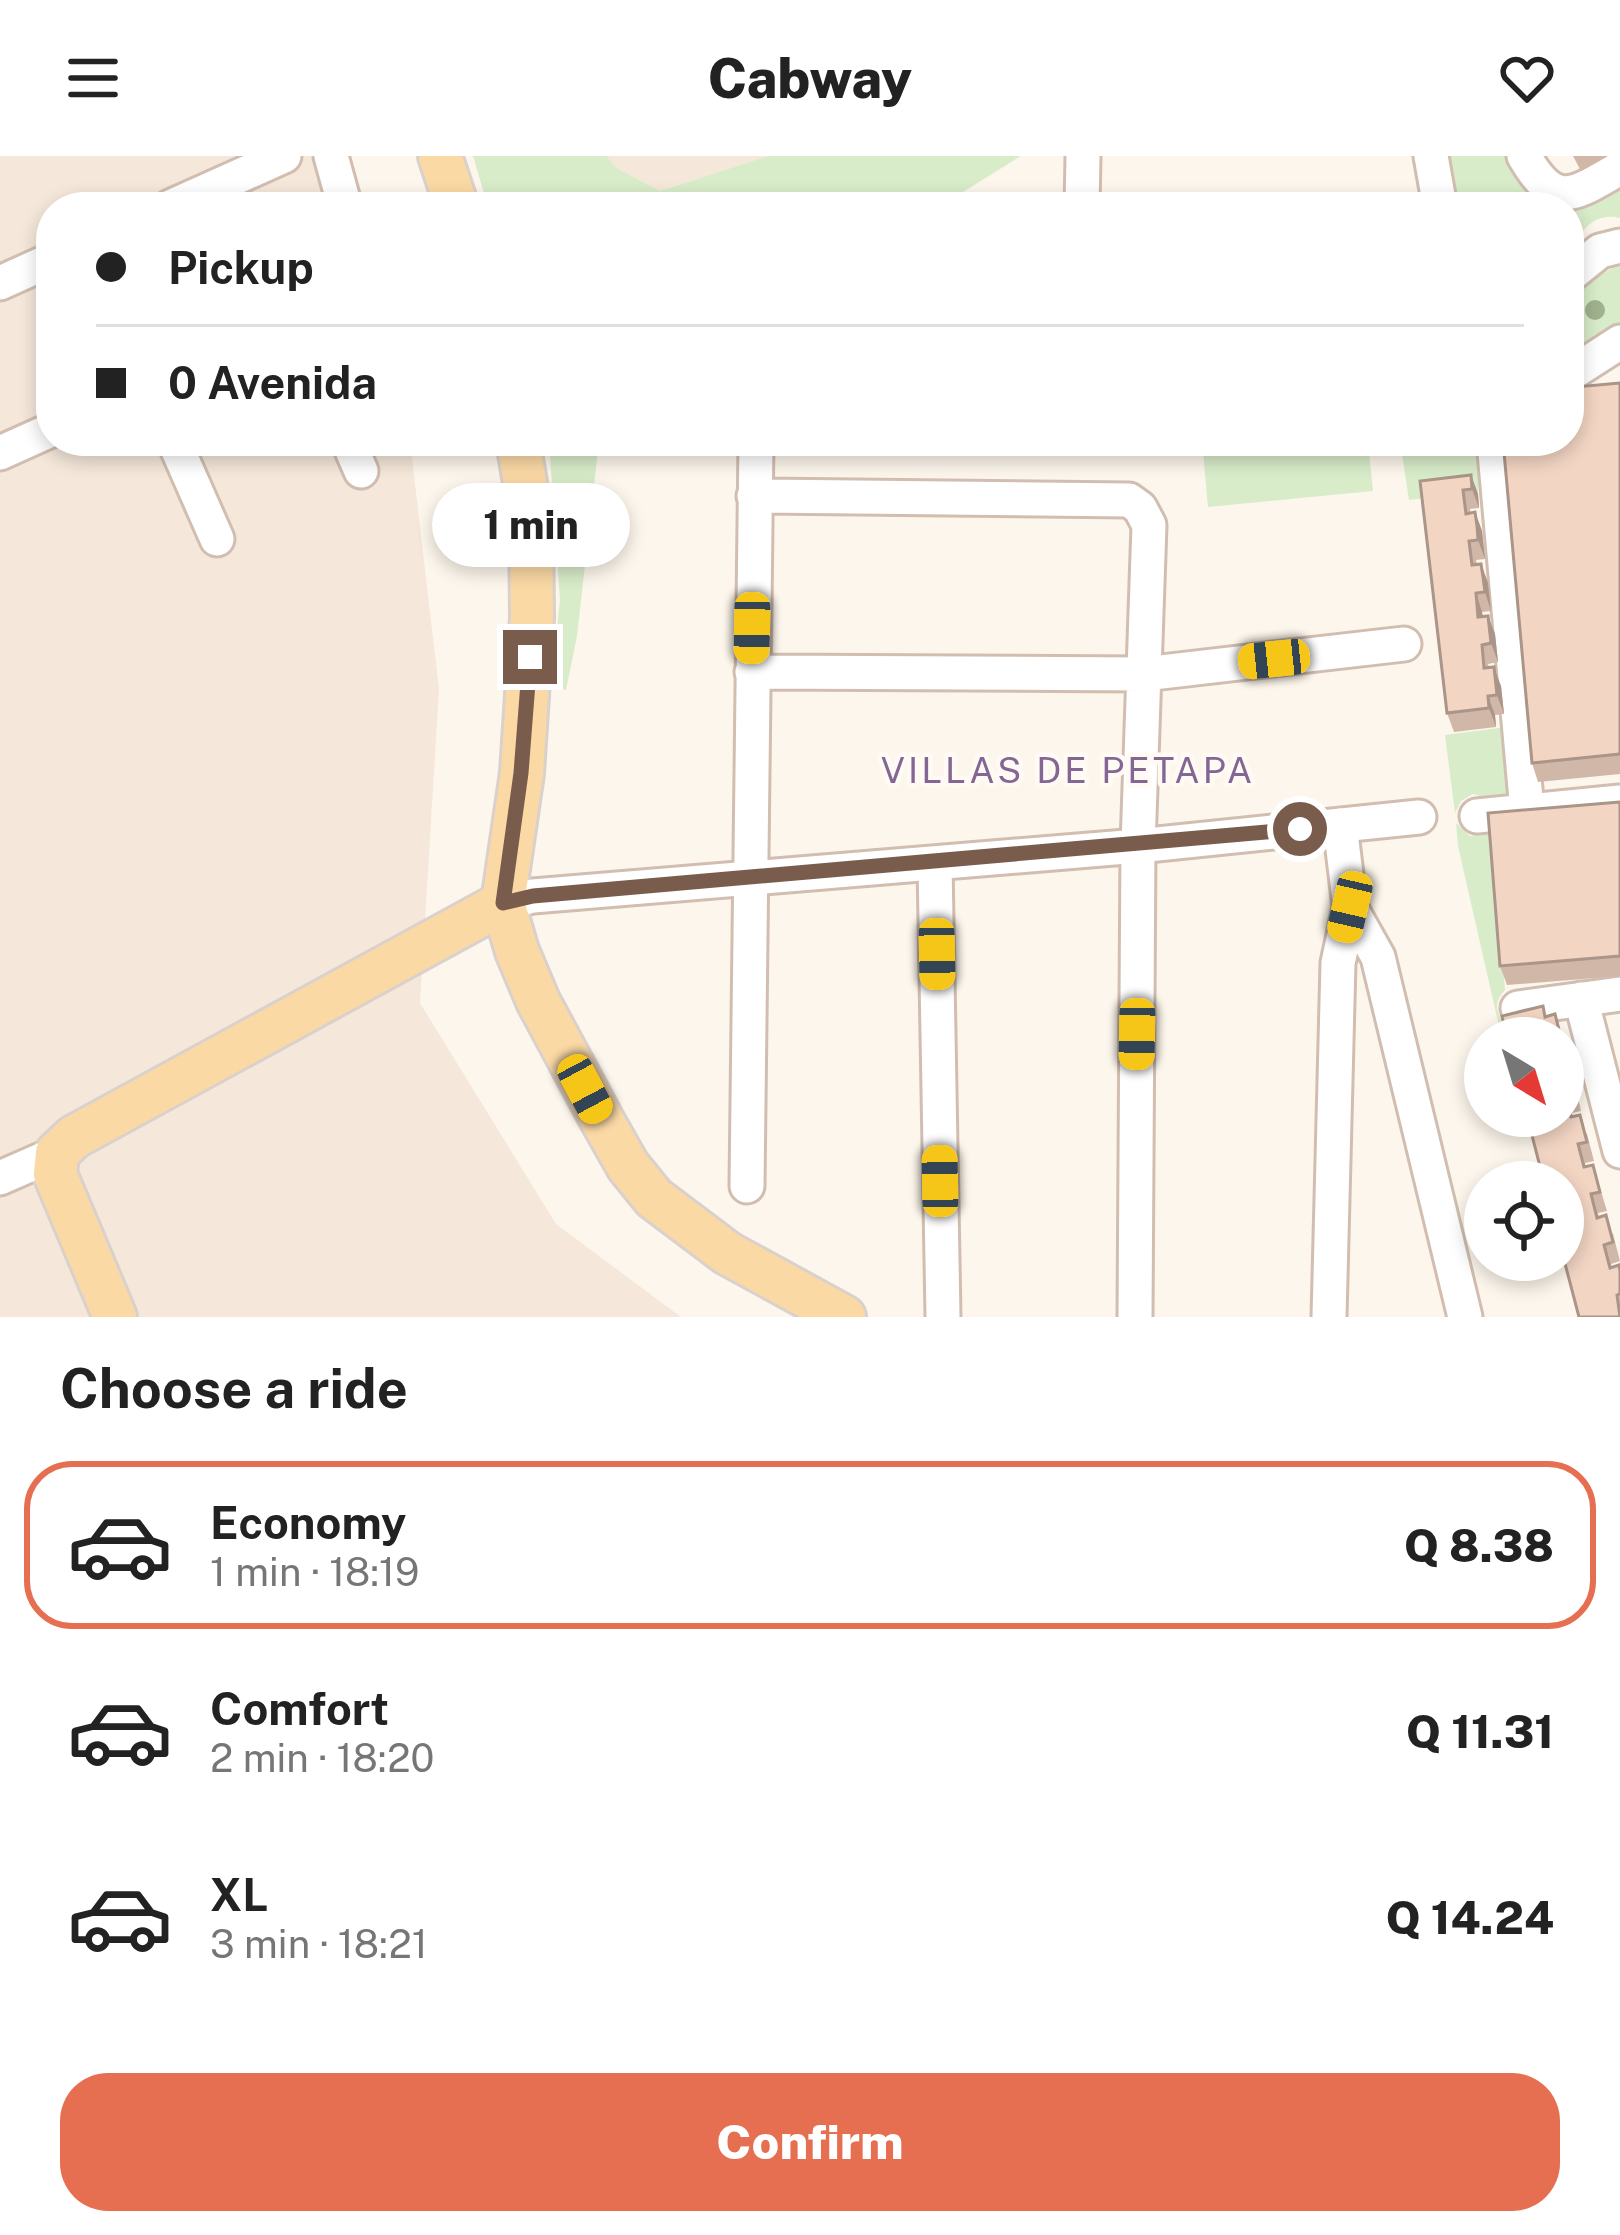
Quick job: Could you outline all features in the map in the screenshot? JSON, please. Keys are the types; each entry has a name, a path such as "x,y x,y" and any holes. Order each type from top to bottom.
{"main road":[{"path":"440,156 452,192"},
{"path":"520,456 531,519 532,618 521,773 503,903 517,951 538,1001 628,1166 654,1198 693,1230 776,1282 844,1317"},
{"path":"115,1317 55,1174 58,1153 74,1137 503,903"}],"street":[{"path":"204,192 284,156"},
{"path":"331,156 341,192"},
{"path":"1082,192 1083,156"},
{"path":"1431,156 1437,192"},
{"path":"1524,156 1540,183 1555,192"},
{"path":"1570,192 1620,168"},
{"path":"1584,264 1600,251 1620,246"},
{"path":"0,283 36,267"},
{"path":"1584,366 1620,343"},
{"path":"0,453 36,437"},
{"path":"181,456 217,539"},
{"path":"747,1186 755,456"},
{"path":"1495,456 1527,811"},
{"path":"754,496 1130,500 1149,525 1138,846 1135,1317"},
{"path":"752,672 1144,674 1404,644"},
{"path":"1477,816 1620,802"},
{"path":"503,903 533,896 1138,846 1419,817"},
{"path":"1329,1317 1338,963 1350,907 1340,825"},
{"path":"935,863 943,1317"},
{"path":"1350,907 1378,957 1465,1317"},
{"path":"1518,1008 1620,994"},
{"path":"1581,999 1620,1150"},
{"path":"0,1178 58,1153"}],"shaded area":[{"path":"0,156 349,156 358,192 36,192 36,456 412,456 439,689 420,1003 556,1224 681,1317 0,1317"},
{"path":"607,156 768,156 660,191 615,167"}],"green space":[{"path":"473,156 607,156 615,167 660,191 768,156 1021,156 963,192 484,192"},
{"path":"1449,156 1510,156 1525,183 1620,180 1620,218 1603,217 1584,229 1584,192 1455,192"},
{"path":"1620,263 1620,326 1584,349 1584,286"},
{"path":"550,456 597,456 577,636 566,690 551,686 560,600"},
{"path":"1203,456 1370,456 1373,491 1208,507"},
{"path":"1402,456 1481,456 1478,492 1409,500"},
{"path":"1506,727 1513,796 1491,799 1473,794 1461,801 1455,813 1445,735"},
{"path":"1456,823 1470,836 1491,833 1505,990 1498,1003 1501,1017 1497,1017"}],"building":[{"path":"1620,383 1620,754 1532,763 1504,456 1584,456 1584,386"},
{"path":"1471,475 1472,489 1463,490 1466,514 1475,512 1478,540 1469,541 1472,565 1481,564 1485,592 1476,593 1478,617 1488,616 1491,643 1482,645 1484,668 1494,667 1497,695 1488,696 1489,708 1447,713 1420,481"},
{"path":"1620,802 1620,956 1500,966 1488,813"},
{"path":"1543,1006 1545,1017 1502,1017"},
{"path":"1584,1130 1587,1142 1578,1144 1582,1161 1539,1161 1532,1137 1584,1137"},
{"path":"1593,1165 1600,1192 1591,1194 1597,1218 1606,1215 1613,1242 1604,1245 1610,1268 1619,1265 1620,1317 1579,1317 1570,1281 1584,1281 1584,1167"}],"district":[{"name":"VILLAS DE PETAPA","path":"1068,770"}],"route":[{"path":"530,657 521,773 503,903 533,896 1300,829"}]}
